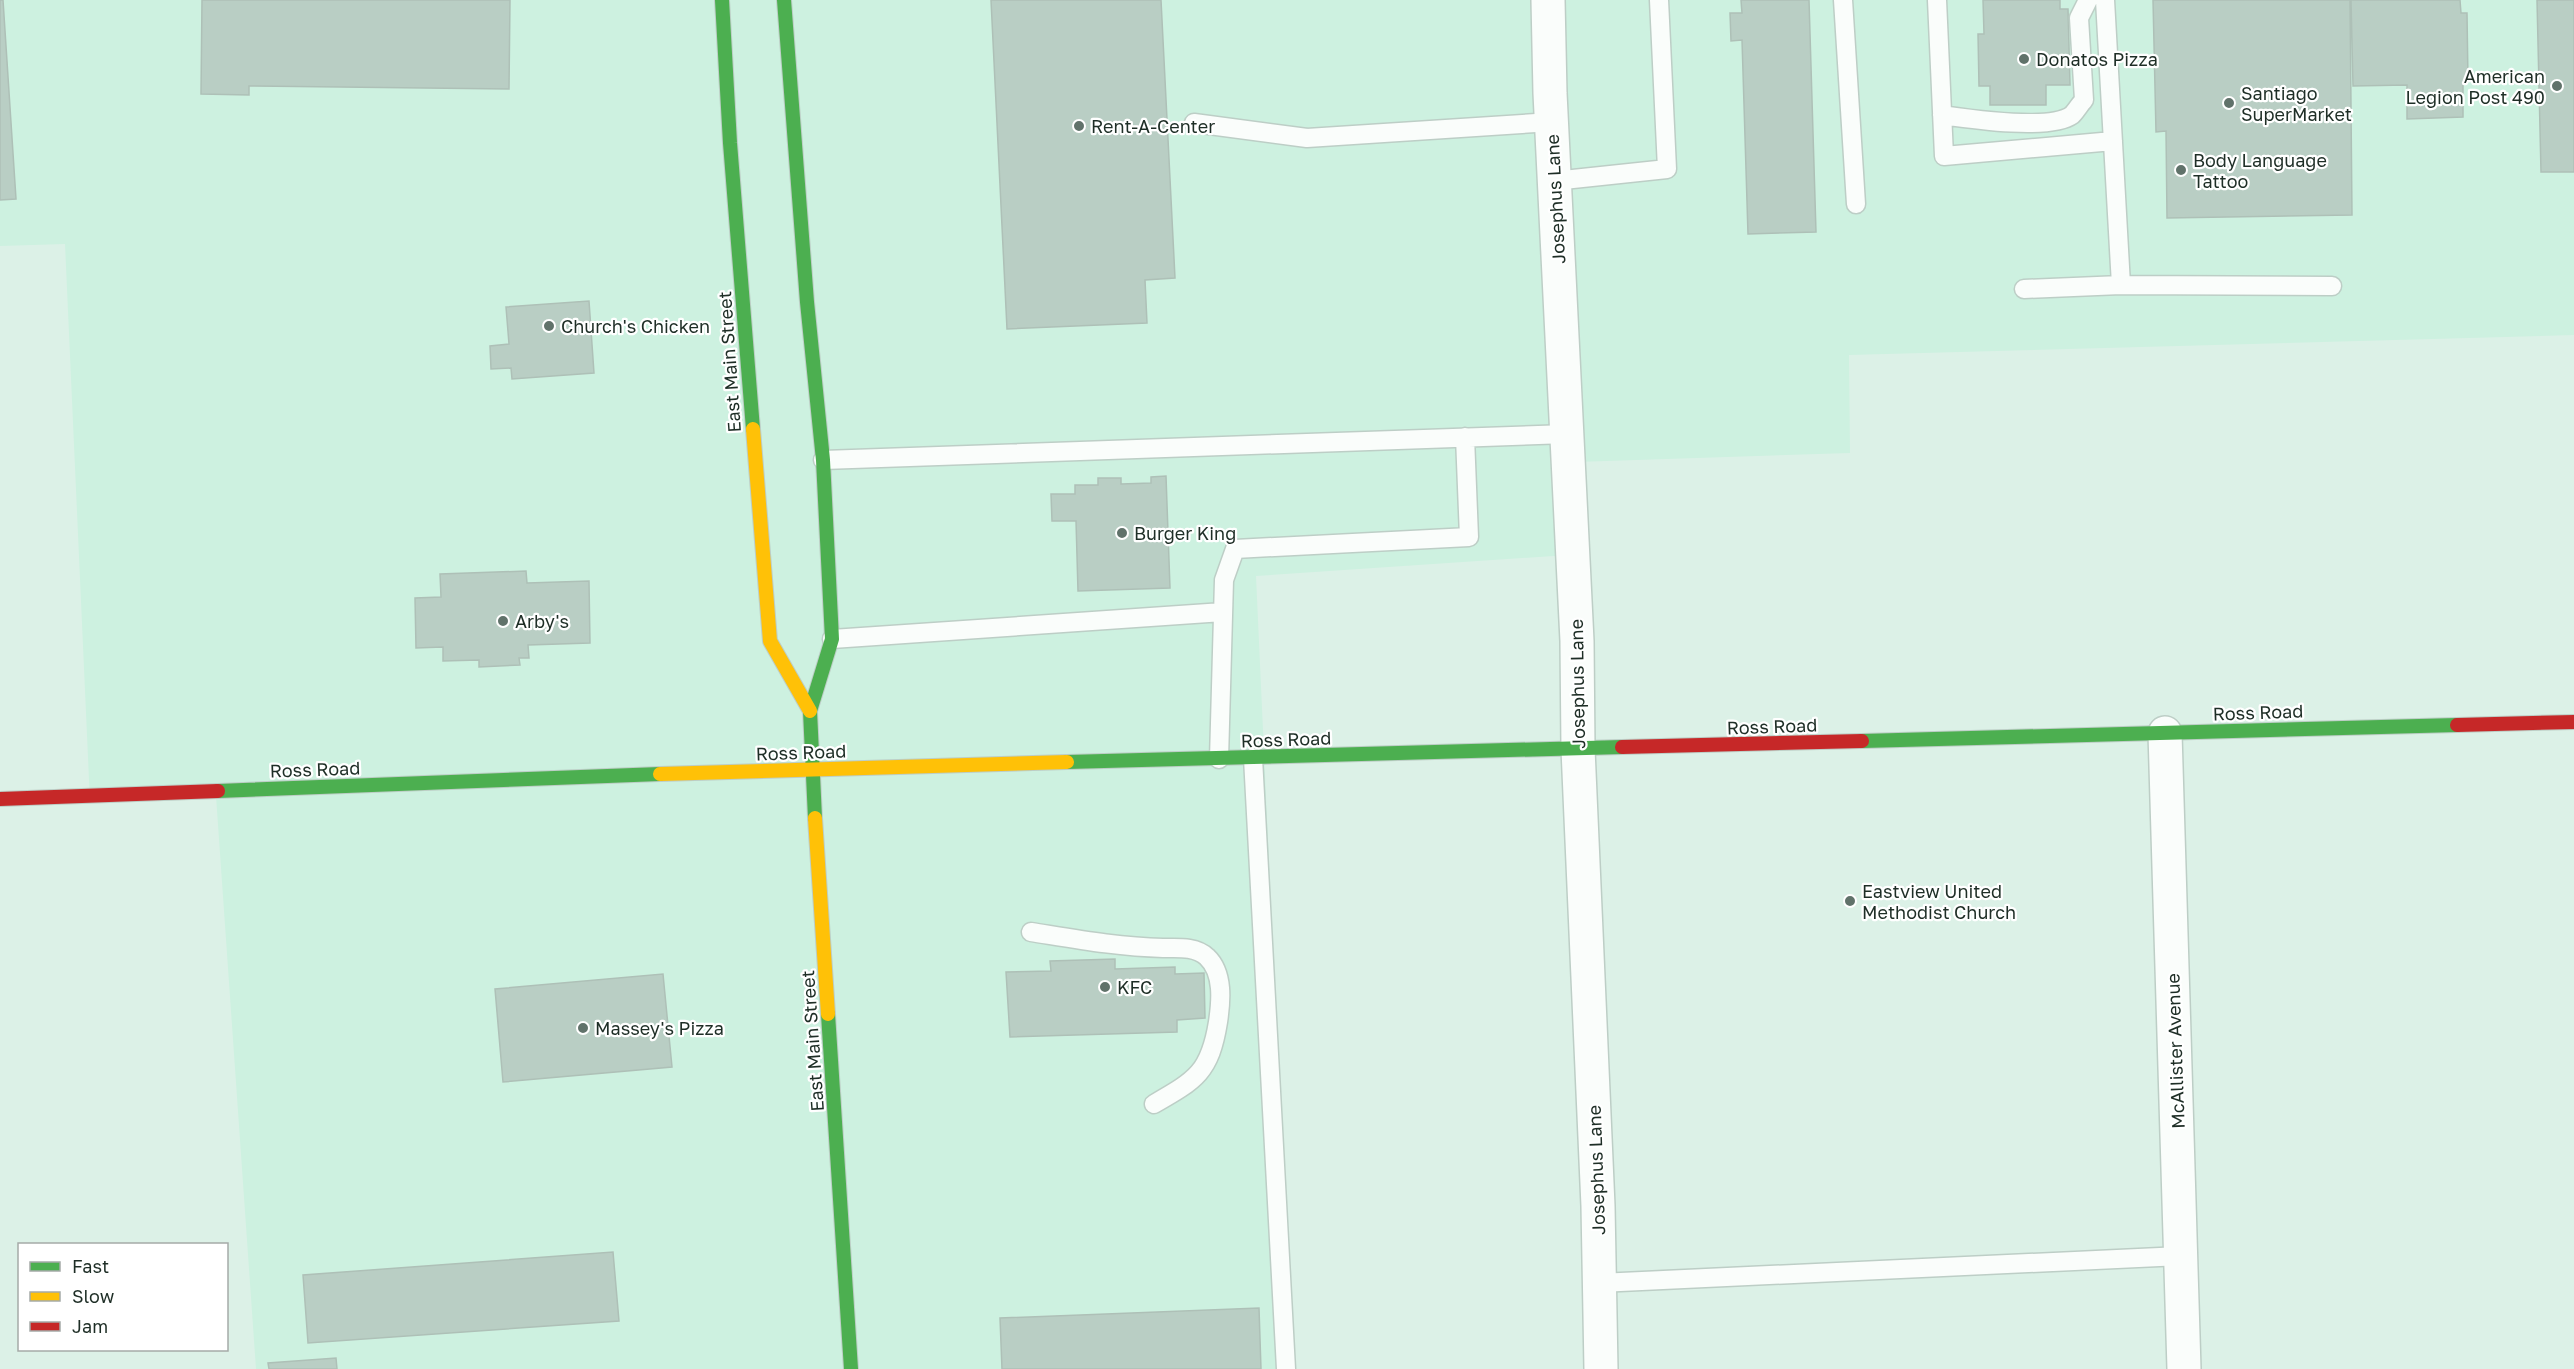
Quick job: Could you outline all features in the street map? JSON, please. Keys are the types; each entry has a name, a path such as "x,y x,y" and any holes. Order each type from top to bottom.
{"street":[{"name":"East Main Street","path":"722,0 730,143 770,641 810,711"},
{"name":"East Main Street","path":"784,0 807,302 823,460 832,639 810,711 851,1369"},
{"name":"Josephus Lane","path":"1548,0 1554,181 1577,642 1578,749 1601,1369"},
{"name":"Ross Road","path":"0,799 812,769 2574,722"},
{"name":"McAllister Avenue","path":"2165,733 2184,1369"}],"lane":[{"path":"1554,181 1667,169 1659,0"},
{"path":"1843,0 1856,204"},
{"path":"1937,0 1944,156 2113,141"},
{"path":"1942,115 1999,122 2058,121 2072,115 2084,100 2079,18 2088,0"},
{"path":"2105,0 2121,285"},
{"path":"1194,123 1307,138 1552,122"},
{"path":"2024,289 2121,285 2332,286"},
{"path":"823,460 1567,434"},
{"path":"1219,759 1224,580 1235,549 1469,537 1465,438"},
{"path":"832,639 1223,612"},
{"path":"1253,758 1286,1369"},
{"path":"1031,932 1128,947 1197,950 1207,957 1218,972 1221,1006 1214,1045 1203,1071 1185,1087 1154,1104"},
{"path":"1599,1284 2181,1256"}],"shaded area":[{"path":"0,0 2574,0 2574,335 1849,355 1850,453 1576,462 1583,554 1256,576 1292,1369 256,1369 216,796 90,802 65,244 0,246"}],"building":[{"path":"0,0 3,0 16,199 0,200"},
{"path":"202,0 510,0 509,89 249,86 249,95 201,94"},
{"path":"991,0 1161,0 1175,278 1145,280 1147,323 1007,329"},
{"path":"1741,0 1809,0 1816,232 1748,234 1742,40 1731,41 1730,13 1742,13"},
{"name":"Donatos Pizza","path":"1983,0 2060,0 2060,9 2068,9 2070,85 2046,85 2046,105 1990,105 1990,86 1979,86 1978,34 1984,34"},
{"path":"2153,0 2350,0 2352,215 2167,218 2166,131 2156,132"},
{"path":"2351,0 2460,0 2461,13 2467,13 2468,81 2463,81 2463,117 2407,119 2407,85 2353,86"},
{"name":"American Legion Post 490","path":"2537,0 2574,0 2574,172 2541,172"},
{"name":"Church's Chicken","path":"589,301 594,373 512,379 511,368 491,369 490,346 509,344 506,307"},
{"name":"Burger King","path":"1166,476 1170,588 1078,591 1076,521 1052,521 1051,494 1075,494 1075,485 1098,485 1098,478 1121,478 1121,484 1151,483 1151,477"},
{"name":"Arby's","path":"526,571 527,583 589,581 590,643 528,645 529,658 519,658 520,665 479,667 479,660 443,661 443,647 416,648 415,598 441,597 440,574"},
{"name":"KFC","path":"1115,959 1115,969 1175,967 1175,974 1204,973 1205,1018 1177,1020 1177,1032 1010,1037 1006,972 1051,971 1050,961"},
{"name":"Massey's Pizza","path":"663,974 672,1067 503,1082 495,989"},
{"path":"613,1252 619,1321 308,1343 303,1275"},
{"path":"1259,1308 1261,1369 1002,1369 1000,1318"},
{"path":"336,1358 337,1369 269,1369 268,1363"}],"traffic: fast":[{"path":"722,0 730,143 753,429"},
{"path":"784,0 807,302 823,460 832,639 810,711 815,818"},
{"path":"1862,741 2457,725"},
{"path":"1067,762 1622,747"},
{"path":"218,791 660,774"},
{"path":"828,1014 851,1369"}],"traffic: slow":[{"path":"753,429 770,641 810,711"},
{"path":"660,774 1067,762"},
{"path":"815,818 828,1014"}],"traffic: jam":[{"path":"2457,725 2574,722"},
{"path":"1622,747 1862,741"},
{"path":"0,799 218,791"}],"place":[{"name":"Donatos Pizza","path":"2024,59"},
{"name":"American Legion Post 490","path":"2557,86"},
{"name":"Santiago SuperMarket","path":"2229,103"},
{"name":"Rent-A-Center","path":"1079,126"},
{"name":"Body Language Tattoo","path":"2181,170"},
{"name":"Church's Chicken","path":"549,326"},
{"name":"Burger King","path":"1122,533"},
{"name":"Arby's","path":"503,621"},
{"name":"Eastview United Methodist Church","path":"1850,901"},
{"name":"KFC","path":"1105,987"},
{"name":"Massey's Pizza","path":"583,1028"}]}
